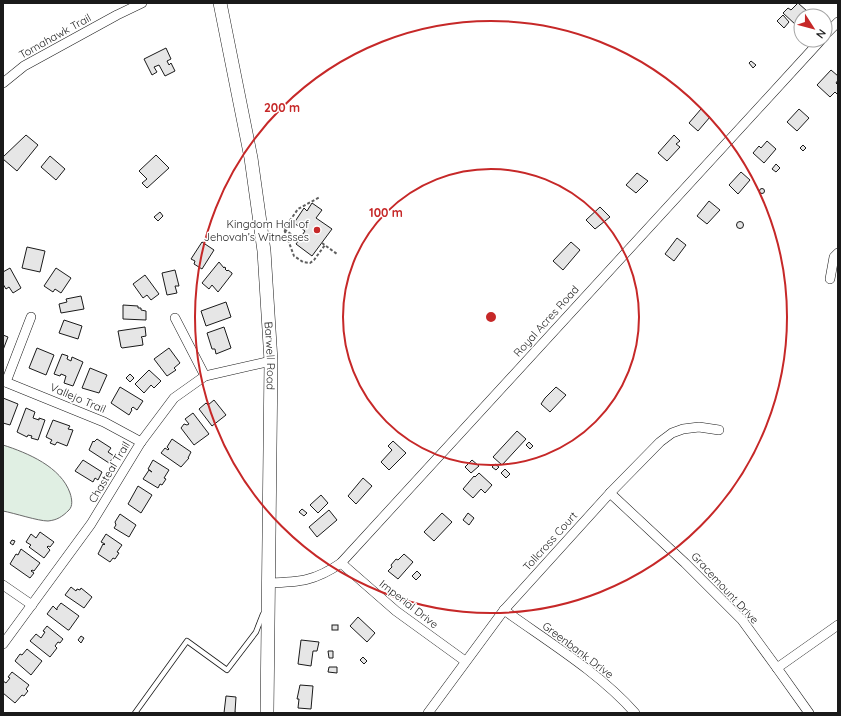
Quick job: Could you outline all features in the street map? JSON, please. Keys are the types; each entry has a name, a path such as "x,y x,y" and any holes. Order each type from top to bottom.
{"street":[{"name":"Tomahawk Trail","path":"3,82 24,66 142,3"},
{"name":"Barwell Road","path":"220,3 251,158 264,251 271,361 268,713"},
{"name":"Royal Acres Road","path":"269,583 290,583 309,580 326,573 341,563 814,48"},
{"path":"830,279 834,257 838,253"},
{"path":"5,381 31,317"},
{"path":"175,318 205,376"},
{"name":"Chasteal Trail","path":"3,644 91,524 141,442 174,398 205,376 271,361"},
{"name":"Vallejo Trail","path":"5,381 104,422 141,442"},
{"name":"Tollcross Court","path":"428,713 504,610 610,492 660,442 672,433 683,429 699,427 719,430"},
{"name":"Gracemount Drive","path":"610,492 685,562 742,620 809,713"},
{"name":"Imperial Drive","path":"341,563 396,611 465,661"},
{"path":"3,585 32,605"},
{"name":"Greenbank Drive","path":"504,610 589,672 623,700 635,713"},
{"path":"777,668 838,625"}],"lane":[{"path":"135,713 187,641 227,670 256,632 268,601"}],"path":[{"path":"284,229 298,209 320,197"},
{"path":"284,229 299,240"},
{"path":"284,229 294,256 303,262 310,263 314,260 325,245"},
{"path":"322,243 337,254"}],"green space":[{"path":"3,445 23,452 42,462 51,468 66,484 71,495 72,504 64,515 48,521 3,511"}],"building":[{"path":"798,3 804,8 793,8"},
{"path":"788,8 791,10 793,8 793,22 783,13"},
{"path":"783,15 789,22 784,28 777,21"},
{"path":"166,48 171,59 167,61 169,65 171,63 175,71 165,76 159,65 154,67 157,72 152,75 144,59"},
{"path":"751,61 756,65 753,68 749,63"},
{"path":"831,70 838,76 836,83 838,85 838,95 835,92 830,97 817,85"},
{"path":"701,109 710,117 698,131 689,123"},
{"path":"799,109 809,118 797,131 787,122"},
{"path":"26,135 38,145 17,171 3,159 3,157"},
{"path":"674,135 680,141 676,144 680,147 667,161 658,153"},
{"path":"767,141 776,149 764,163 753,153 759,146 761,148"},
{"path":"803,145 806,148 803,151 800,148"},
{"path":"156,155 169,168 147,188 142,183 147,179 139,171"},
{"path":"50,156 65,169 56,180 41,167"},
{"path":"776,164 780,168 776,172 772,169"},
{"path":"741,172 750,180 738,194 729,185"},
{"path":"637,173 648,181 636,193 626,185"},
{"path":"762,188 765,191 762,194 759,191"},
{"path":"709,201 720,210 707,224 697,216"},
{"name":"Kingdom Hall of Jehovah’s Witnesses","path":"312,203 322,210 316,218 332,229 312,256 296,244 305,231 294,223 304,208 307,211"},
{"path":"600,207 610,217 595,229 586,220"},
{"path":"160,212 163,216 158,221 154,217"},
{"path":"740,222 743,225 740,228 737,225"},
{"path":"677,238 686,245 674,261 665,254"},
{"path":"202,242 214,250 202,269 194,264 195,261 191,259"},
{"path":"571,242 580,250 563,270 553,261"},
{"path":"27,247 45,251 40,272 22,268"},
{"path":"219,262 232,274 218,292 212,285 209,289 202,283"},
{"path":"10,268 21,288 13,293 9,287 6,289 3,284 3,272"},
{"path":"56,268 71,278 61,293 55,289 53,292 44,286"},
{"path":"175,270 179,286 175,286 177,293 167,295 162,273"},
{"path":"145,275 159,294 151,300 147,295 143,298 133,284"},
{"path":"81,296 84,309 61,313 59,304 67,302 66,299"},
{"path":"226,302 231,317 206,326 201,311"},
{"path":"123,305 138,306 141,310 146,311 146,320 123,319"},
{"path":"64,320 82,326 78,339 59,333"},
{"path":"145,327 146,336 141,337 143,345 121,347 118,331"},
{"path":"224,327 231,348 216,354 215,349 212,349 207,333"},
{"path":"3,335 8,337 3,350"},
{"path":"37,348 54,355 46,375 29,368"},
{"path":"169,348 180,363 174,368 176,370 167,376 154,359"},
{"path":"62,354 68,356 67,359 71,361 72,357 83,362 73,386 64,383 66,376 54,374"},
{"path":"90,368 107,375 99,393 82,388"},
{"path":"149,370 161,381 154,388 151,385 144,393 135,384"},
{"path":"130,374 134,378 130,382 126,378"},
{"path":"120,387 143,401 137,410 133,407 131,409 132,410 129,415 111,403"},
{"path":"556,387 566,395 550,412 541,404"},
{"path":"3,398 18,404 10,425 3,423"},
{"path":"214,400 226,415 212,426 199,409 206,403 208,405"},
{"path":"26,408 35,412 33,418 45,420 38,440 31,438 32,436 28,435 27,437 17,432"},
{"path":"193,413 209,434 194,445 181,428 184,424 189,424 185,419"},
{"path":"53,420 70,426 68,429 73,430 67,446 57,442 55,445 50,443 52,440 46,437"},
{"path":"517,431 526,439 502,465 493,457"},
{"path":"97,439 111,448 108,452 114,456 109,463 89,450 93,441 94,442"},
{"path":"172,439 191,452 189,458 181,467 161,453 165,448 168,450 169,449 167,447"},
{"path":"393,441 406,453 389,470 381,462 392,450 388,446"},
{"path":"529,442 533,446 530,449 526,445"},
{"path":"83,460 102,472 98,480 95,478 93,482 75,471"},
{"path":"153,460 169,470 164,478 166,479 158,488 143,479 149,470 152,472 148,469"},
{"path":"472,460 479,466 471,473 465,467"},
{"path":"495,464 499,467 496,470 492,467"},
{"path":"505,469 510,474 506,478 501,473"},
{"path":"479,473 492,485 485,493 481,489 473,498 463,489 474,476 475,477"},
{"path":"363,478 372,486 356,504 348,496"},
{"path":"138,486 152,495 141,513 128,504"},
{"path":"321,495 328,503 318,513 310,505"},
{"path":"302,509 307,513 304,516 299,512"},
{"path":"329,510 337,520 317,537 309,527"},
{"path":"442,513 452,522 434,541 424,532"},
{"path":"468,513 474,518 469,525 463,520"},
{"path":"120,514 136,525 129,537 114,528 116,525 115,522"},
{"path":"40,532 54,542 50,547 47,547 50,550 44,558 29,547 31,545 26,542 31,534 36,538"},
{"path":"106,534 122,545 117,552 119,553 115,559 113,558 110,562 98,554 103,544 105,544 101,542"},
{"path":"12,540 15,541 13,545 10,543"},
{"path":"21,549 40,563 34,571 31,571 34,573 30,578 10,564"},
{"path":"404,554 413,562 398,579 388,571 396,559 398,560"},
{"path":"417,571 421,575 416,580 412,576"},
{"path":"71,587 76,591 77,589 80,590 81,588 92,597 84,608 65,595"},
{"path":"61,603 79,616 69,630 47,614 53,606 57,610"},
{"path":"358,617 375,633 367,642 350,626"},
{"path":"332,625 338,625 338,630 332,630"},
{"path":"47,626 63,639 55,646 57,648 50,657 30,641 36,634 41,638 45,632 43,631"},
{"path":"81,636 84,638 81,643 78,640"},
{"path":"301,640 319,642 317,651 313,651 311,666 298,664"},
{"path":"27,649 42,661 31,675 15,661 20,654 22,655"},
{"path":"328,651 333,651 333,658 329,658"},
{"path":"363,657 367,661 364,664 360,660"},
{"path":"329,667 337,667 337,673 328,672"},
{"path":"12,672 29,685 26,689 28,691 15,703 3,693 3,681 6,683"},
{"path":"300,685 313,686 311,709 298,708 299,699 297,699"},
{"path":"226,696 236,697 235,712 237,713 224,713"}],"place":[{"name":"Kingdom Hall of Jehovah’s Witnesses","path":"317,230"}]}
